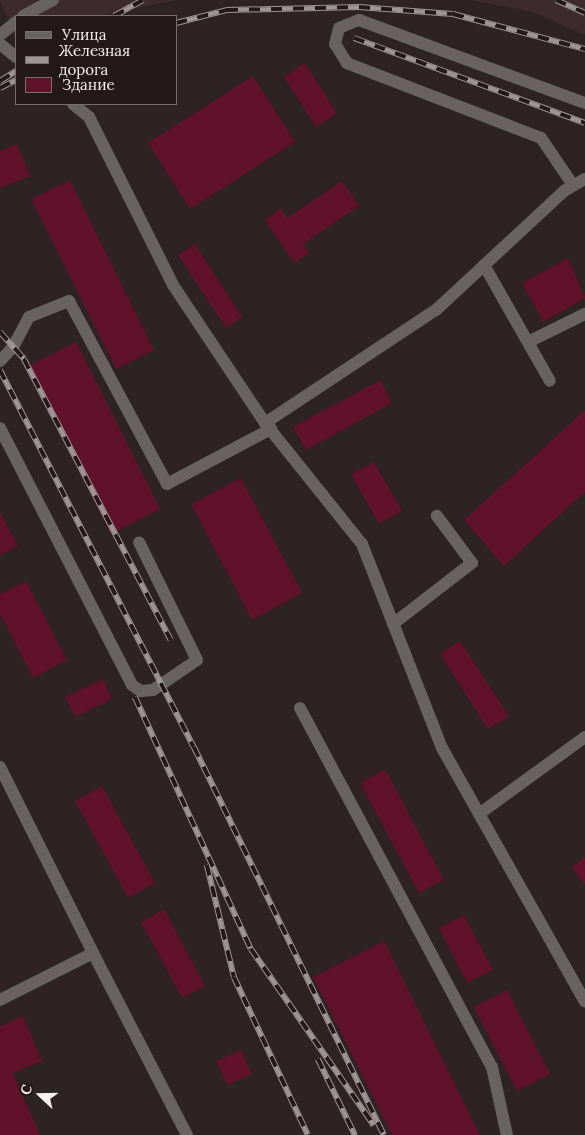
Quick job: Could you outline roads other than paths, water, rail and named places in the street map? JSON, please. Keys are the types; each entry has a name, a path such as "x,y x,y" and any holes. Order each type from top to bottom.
{"street":[{"path":"25,15 53,0"},
{"path":"573,185 541,138 347,63 335,44 340,28 359,20 585,103"},
{"path":"0,35 15,23"},
{"path":"0,44 15,56"},
{"path":"74,105 89,117 173,284 272,430 362,544 442,748 585,1002"},
{"path":"0,361 14,347 29,317 69,301 167,484 272,430 436,310 573,185 585,179"},
{"path":"484,265 550,380"},
{"path":"528,342 585,314"},
{"path":"0,428 132,685 141,691 153,690 197,660 139,542"},
{"path":"394,624 472,563 437,516"},
{"path":"300,708 492,1067 507,1135"},
{"path":"480,814 585,737"},
{"path":"0,767 187,1135"},
{"path":"0,1000 93,953"}],"railway":[{"path":"116,15 143,0"},
{"path":"556,0 585,13"},
{"path":"178,22 227,10 359,7 453,14 585,49"},
{"path":"354,38 585,123"},
{"path":"0,81 15,72"},
{"path":"0,88 15,80"},
{"path":"0,332 24,359 171,640"},
{"path":"0,370 194,747 384,1135"},
{"path":"135,697 251,949 374,1125"},
{"path":"207,865 234,977 308,1135"},
{"path":"318,1059 355,1135"}]}
